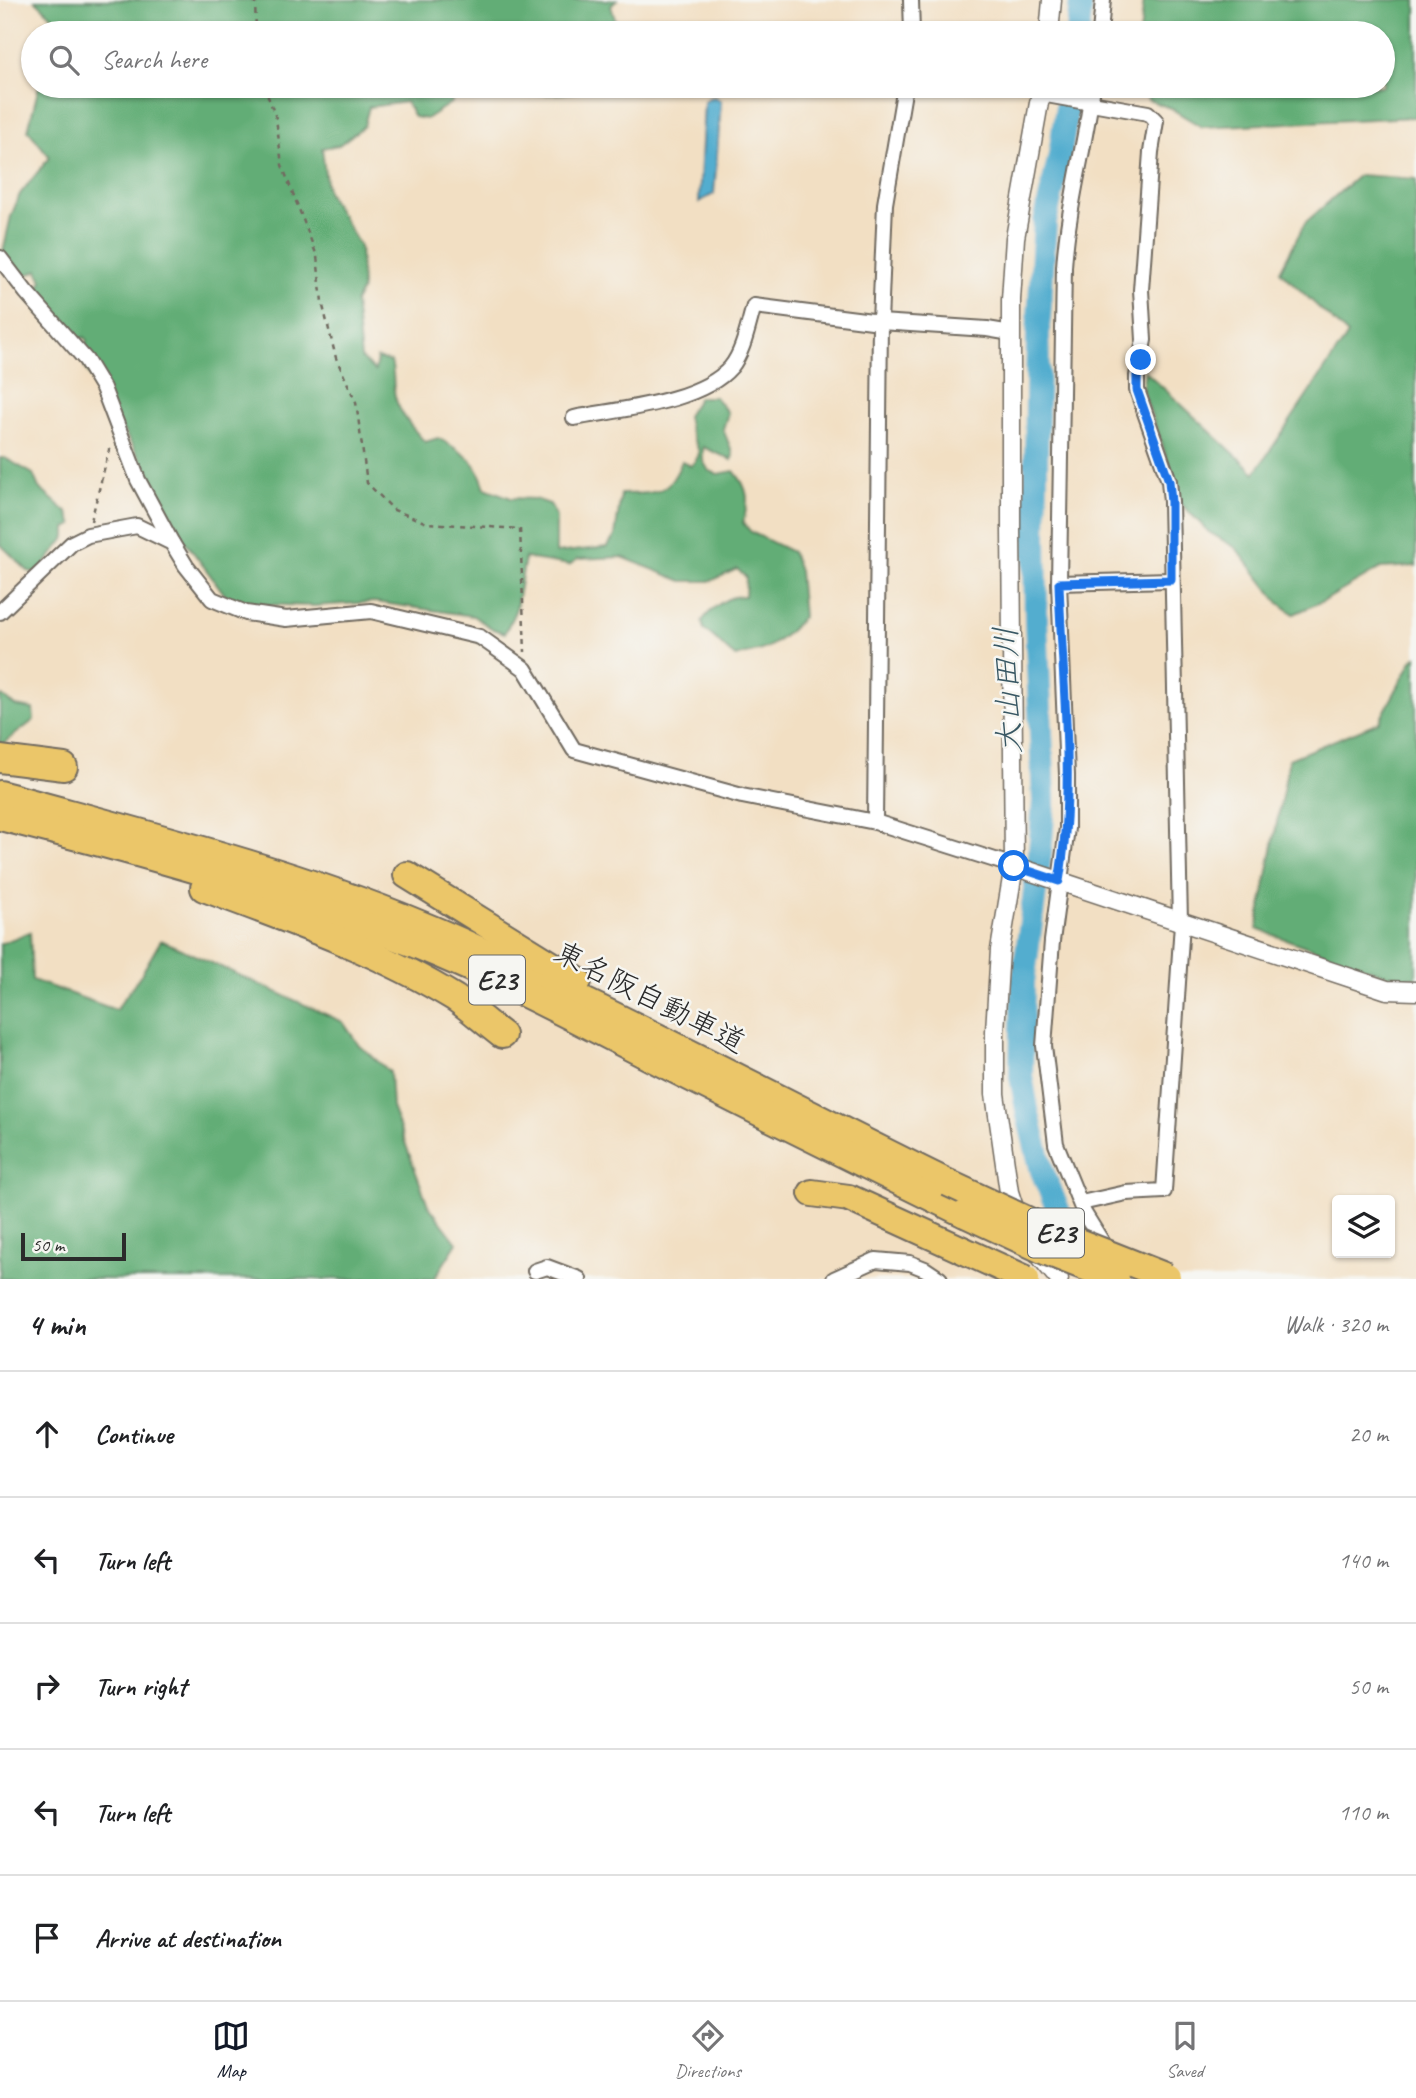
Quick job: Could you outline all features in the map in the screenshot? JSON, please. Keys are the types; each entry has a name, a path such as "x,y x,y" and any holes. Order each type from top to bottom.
{"highway":[{"path":"0,759 64,767"},
{"name":"東名阪自動車道","path":"0,794 239,860 333,891 420,924 665,1040 948,1183 1053,1232 1170,1278"},
{"name":"東名阪自動車道","path":"0,817 235,880 415,945 505,983 794,1131 965,1214 1047,1252 1116,1279"},
{"path":"46,829 304,925 394,964 457,1000 502,1035"},
{"path":"407,874 585,986 639,1016 665,1040"},
{"path":"812,1193 849,1198 1026,1279"}],"street":[{"path":"911,0 912,21"},
{"path":"1050,21 1052,0"},
{"path":"1101,21 1103,0"},
{"path":"875,822 880,321 884,204 903,98"},
{"path":"1041,98 1016,237 1011,300 1016,867 1000,950 995,1031 995,1094 1009,1192 1024,1237 1059,1279"},
{"path":"1075,98 1148,113 1156,121 1151,152 1141,290 1144,340 1137,390 1169,481 1171,502 1181,923 1164,1191 1126,1193 1081,1203"},
{"path":"1092,98 1066,234 1059,583 1068,775 1066,837 1058,881 1044,1046 1056,1144 1084,1213 1125,1279"},
{"path":"0,258 19,284 86,360 103,388 138,480 186,566 212,599 246,613 286,619 371,611 480,636 526,669 574,750 742,796 875,822 1387,990 1416,991"},
{"path":"574,418 673,399 717,379 731,366 741,349 754,306 1011,333"},
{"path":"0,612 72,543 88,535 137,526 172,543"},
{"path":"1059,583 1171,580"},
{"path":"1006,1279 1024,1237"},
{"path":"834,1279 876,1260 910,1263 940,1279"},
{"path":"535,1271 547,1266 579,1279"}],"path":[{"path":"255,0 256,21"},
{"path":"268,98 276,118 282,164 317,256 322,302 336,358 356,402 367,483 394,510 427,523 520,529 526,669"},
{"path":"88,535 111,442 112,414"}],"green space":[{"path":"35,0 617,0 611,6 616,21 52,21 53,17"},
{"path":"1144,0 1416,0 1416,117 1202,127 1147,98 1395,98 1395,21 1141,21"},
{"path":"36,98 452,98 452,102 426,119 414,117 406,102 369,107 364,126 339,145 322,148 327,192 360,246 362,289 355,302 361,358 375,371 377,358 391,362 395,397 405,418 425,442 438,438 468,457 478,470 485,488 511,498 535,499 550,504 556,517 556,553 607,547 615,536 621,494 659,490 671,481 682,461 691,466 699,454 687,416 699,397 715,397 728,413 723,429 733,454 732,460 703,447 703,461 709,471 718,474 734,471 739,478 747,495 743,523 751,532 792,552 799,571 803,617 771,645 736,657 704,630 702,621 720,603 745,596 746,577 737,569 711,581 682,581 622,557 578,559 569,565 525,558 516,609 505,633 473,616 375,602 314,606 251,604 225,595 181,536 155,483 85,368 84,348 87,341 84,337 78,342 67,339 37,287 42,282 38,270 27,275 1,260 11,216 20,194 50,157 28,130"},
{"path":"1359,175 1416,179 1416,566 1381,568 1327,599 1294,614 1279,603 1236,548 1209,532 1179,502 1175,481 1142,389 1145,371 1255,473 1348,335 1280,271 1305,223"},
{"path":"0,458 5,458 33,474 39,488 68,513 73,525 66,528 66,537 38,573 28,571 0,544"},
{"path":"1416,657 1416,977 1395,978 1257,929 1289,759 1379,722"},
{"path":"0,697 16,706 33,709 34,720 0,746"},
{"path":"30,932 32,980 116,1010 161,940 343,1022 358,1044 390,1072 392,1107 428,1205 457,1243 434,1279 0,1279 0,944"}],"water":[{"path":"709,98 721,101 714,194 699,202 704,102"}],"waterway":[{"name":"大山田川","path":"1079,21 1081,0"},
{"name":"大山田川","path":"1068,98 1060,155 1045,222 1038,335 1036,620 1044,801 1023,983 1021,1076 1042,1171 1078,1251"}],"route":[{"path":"1014,866 1059,881 1067,828 1068,775 1059,583 1171,580 1169,481 1137,390 1141,360"}]}
